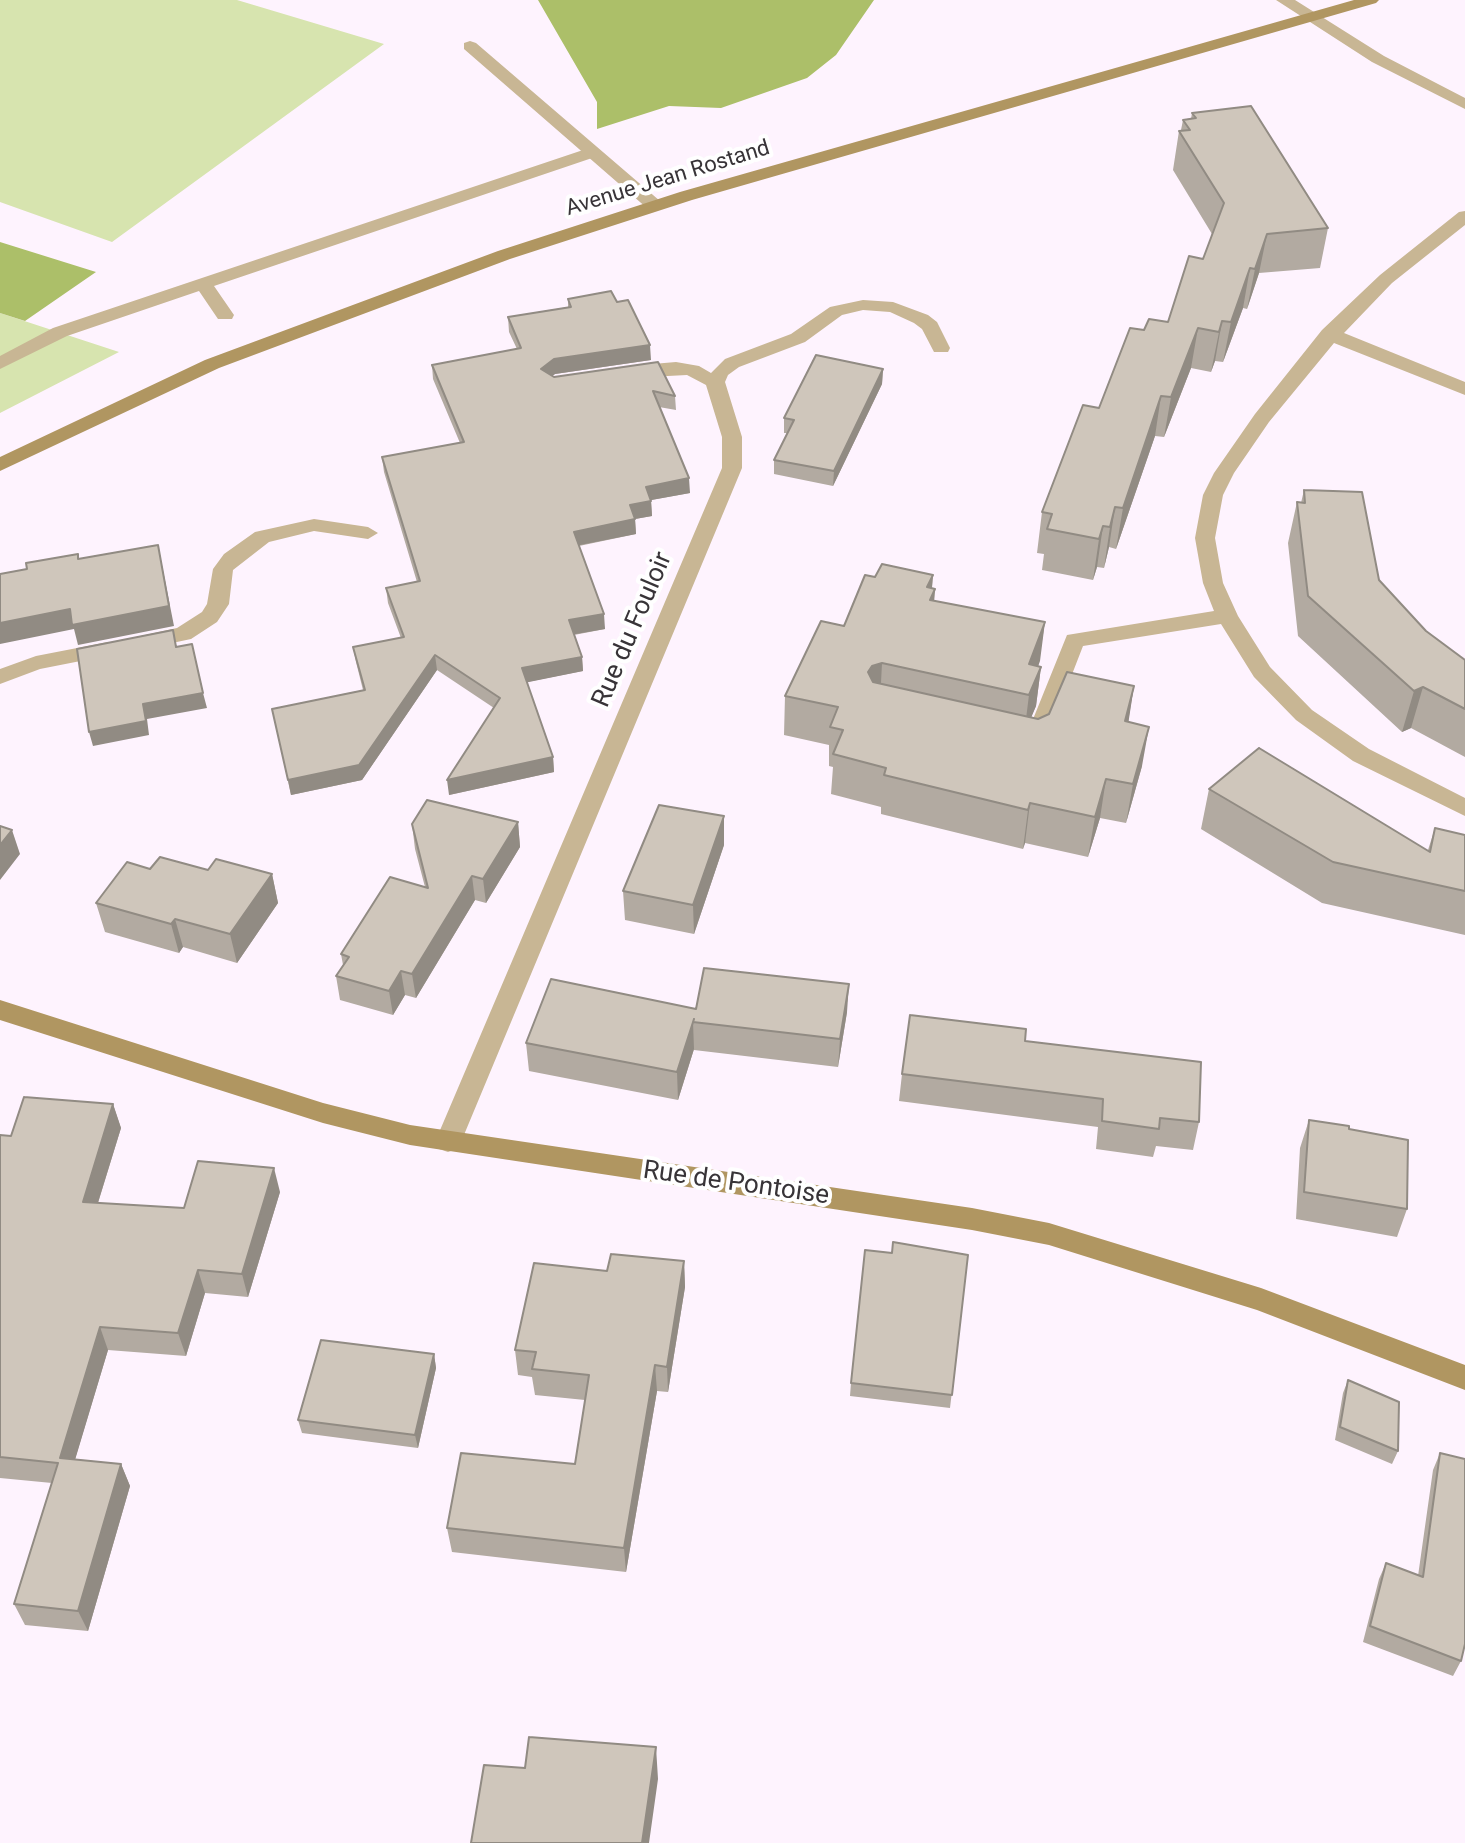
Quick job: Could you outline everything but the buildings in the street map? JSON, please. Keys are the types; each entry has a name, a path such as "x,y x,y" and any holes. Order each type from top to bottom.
{"street":[{"path":"1284,0 1401,72 1465,104"},
{"name":"Avenue Jean Rostand","path":"0,465 124,403 296,330 654,205 1371,0"},
{"path":"470,46 654,205"},
{"path":"0,363 60,332 592,152"},
{"path":"1465,216 1411,258 1329,334 1262,418 1224,473 1213,495 1205,538 1207,560 1227,616 1262,672 1304,715 1361,755 1465,808"},
{"path":"203,283 225,315"},
{"path":"616,374 676,368 692,370 715,382 732,363 787,343 811,330 827,316 849,307 877,305 909,313 930,326 941,348"},
{"path":"1329,334 1465,389"},
{"name":"Rue du Fouloir","path":"448,1142 732,468 732,437 715,382"},
{"path":"0,677 36,663 183,634 210,617 218,604 223,569 231,559 262,537 314,525 368,533"},
{"path":"1017,744 1033,747 1075,640 1227,616"},
{"name":"Rue de Pontoise","path":"0,1010 323,1113 448,1142 957,1217 1049,1234 1261,1300 1465,1378"}],"green space":[{"path":"0,0 237,0 384,44 112,242 0,202"},
{"path":"538,0 874,0 836,55 807,78 721,108 669,106 597,129 597,102"},
{"path":"0,242 96,272 25,321 0,313"},
{"path":"0,313 119,352 0,413"}]}
